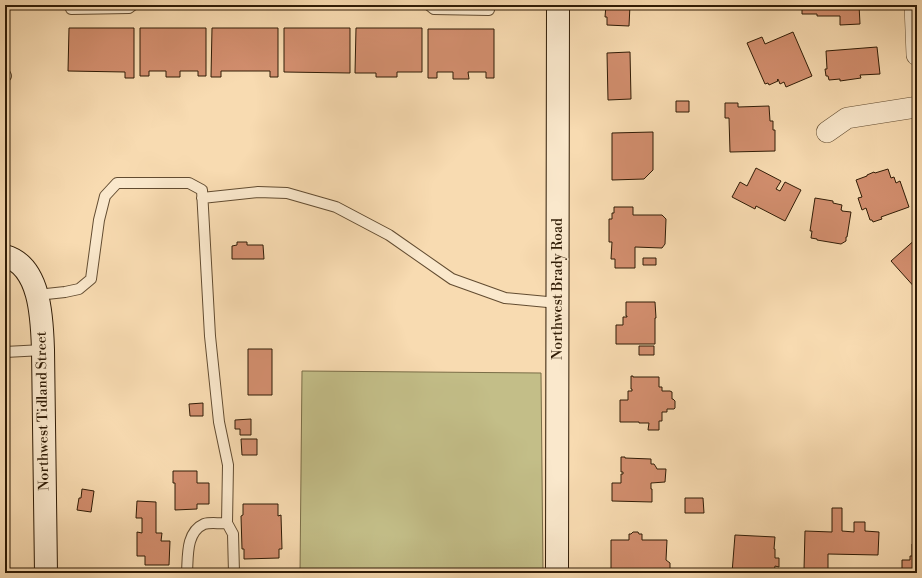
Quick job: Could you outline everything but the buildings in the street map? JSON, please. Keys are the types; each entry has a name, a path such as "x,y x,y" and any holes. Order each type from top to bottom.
{"main road":[{"name":"Northwest Brady Road","path":"557,573 558,5"},
{"name":"Northwest Tidland Street","path":"8,257 24,268 33,282 40,306 43,333 46,573"}],"street":[{"path":"915,5 917,55"},
{"path":"827,132 847,118 917,107"}],"lane":[{"path":"71,8 129,8 133,5"},
{"path":"429,5 434,9 489,10"},
{"path":"37,295 79,289 91,279 99,220 105,196 117,183 189,183 202,190 210,336 219,422 228,465 227,523 233,534 234,573"},
{"path":"202,198 258,192 287,193 336,207 389,236 452,279 505,298 558,304"},
{"path":"5,352 43,350"},
{"path":"186,573 188,545 196,530 206,524 227,523"}],"shaded area":[{"path":"302,371 541,373 543,573 300,573"}]}
